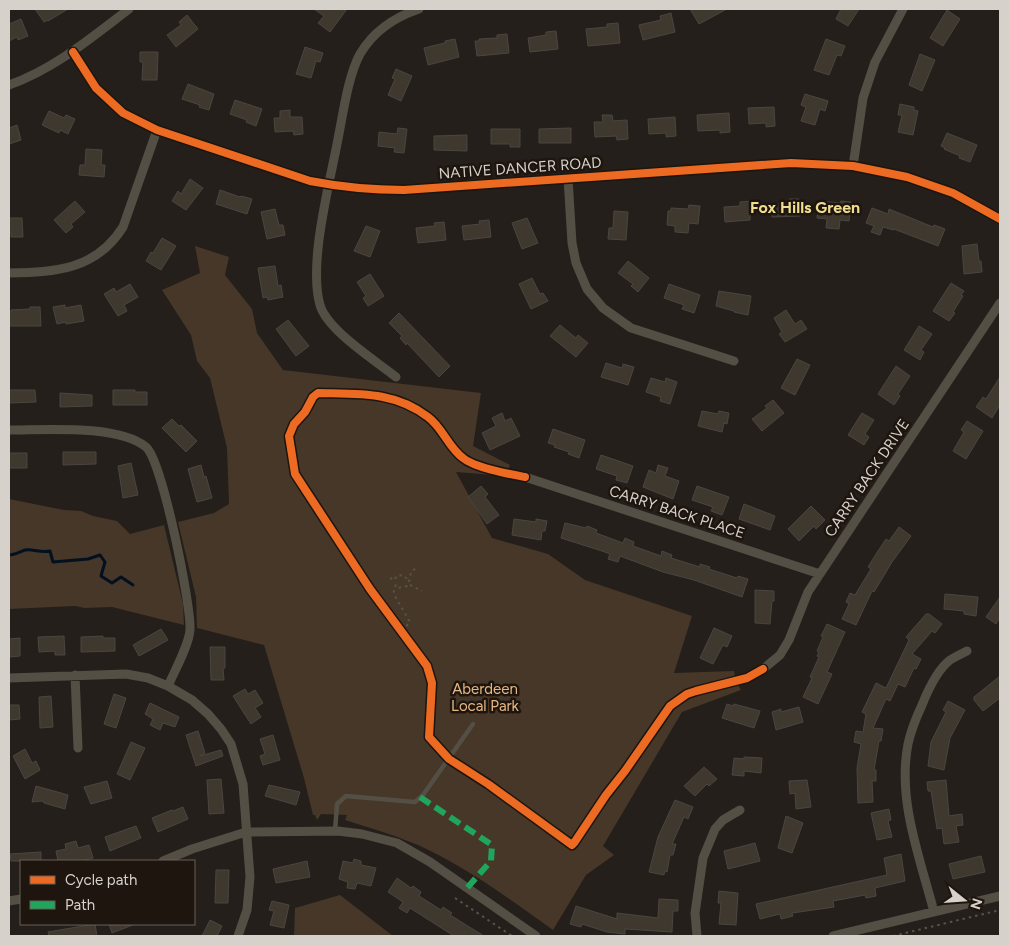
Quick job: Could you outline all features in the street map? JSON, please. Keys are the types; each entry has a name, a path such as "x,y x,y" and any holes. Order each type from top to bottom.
{"street":[{"path":"9,85 28,78 72,52 129,9"},
{"path":"396,377 335,329 320,306 317,272 322,224 329,185 348,90 360,55 376,34 389,23 419,9"},
{"path":"853,166 863,98 875,62 903,9"},
{"name":"NATIVE DANCER ROAD","path":"72,52 96,88 123,113 157,130 310,181 329,185 367,190 404,190 791,163 853,166 907,177 953,193 1000,219"},
{"path":"9,274 48,272 81,264 95,257 115,240 123,227 157,130"},
{"path":"568,178 572,244 576,263 587,288 602,308 631,328 734,362"},
{"name":"CARRY BACK DRIVE","path":"763,669 780,655 789,640 808,592 1000,303"},
{"path":"9,430 103,431 130,438 147,447 158,468 186,587 190,631 179,664 168,686"},
{"name":"CARRY BACK PLACE","path":"525,477 820,574"},
{"path":"934,912 908,808 905,781 906,761 912,727 926,696 942,668 950,660 967,651"},
{"path":"9,678 126,674 148,678 168,686 192,700 208,714 231,744 243,784 250,877 247,910 238,936"},
{"path":"75,675 78,748"},
{"path":"697,936 695,913 703,858 715,829 723,820 740,810"},
{"path":"165,860 192,849 246,832 335,831 362,834 397,843 430,862 536,936"},
{"path":"833,936 1000,896"}],"lane":[{"path":"335,831 337,804 346,796 415,802 423,795 473,724"}],"path":[{"path":"396,585 398,588 407,586 412,572 416,568"},
{"path":"396,624 404,634 410,622 394,594 393,588 396,585 394,583 396,576 403,575 408,582 422,591"},
{"path":"390,578 395,580"},
{"path":"456,898 512,936"},
{"path":"893,936 1000,910"}],"green space":[{"name":"Aberdeen Local Park","path":"195,246 229,257 225,275 252,309 257,333 283,370 481,393 473,446 510,465 505,476 456,472 492,538 548,554 585,580 692,616 674,673 734,671 736,681 741,690 682,712 603,846 614,855 586,875 553,930 470,873 418,845 345,820 347,815 321,814 317,820 315,815 313,815 304,778 264,645 197,628 196,597 178,522 214,513 229,504 227,448 210,378 197,361 191,335 162,290 200,273"},
{"path":"9,499 64,510 81,511 93,516 117,521 130,534 164,525 183,604 184,625 112,607 85,608 75,606 9,609"},
{"path":"340,895 393,936 294,936 295,908"}],"building":[{"path":"35,9 68,9 44,22"},
{"path":"314,9 347,9 330,32 318,23 324,16"},
{"path":"690,9 727,9 699,24"},
{"path":"841,9 859,9 848,26 836,19"},
{"path":"947,10 960,19 943,46 930,38"},
{"path":"671,13 675,32 643,40 639,25 661,20 660,16"},
{"path":"187,15 198,29 176,47 167,35 181,25 179,22"},
{"path":"21,19 28,36 18,40 17,37 9,41 9,24"},
{"path":"618,23 620,43 588,46 586,29 607,27 607,24"},
{"path":"556,31 558,49 530,52 528,38"},
{"path":"507,34 509,53 477,56 475,41 497,38 497,35"},
{"path":"455,39 459,57 428,65 424,48"},
{"path":"826,39 845,46 841,56 837,55 829,75 814,70"},
{"path":"305,47 323,53 320,62 316,61 311,78 296,74"},
{"path":"140,52 158,52 157,80 142,80 143,62 140,62"},
{"path":"920,54 935,60 922,91 909,85"},
{"path":"396,69 412,76 401,101 388,95 395,79 392,78"},
{"path":"188,84 214,94 209,110 182,99"},
{"path":"805,94 828,101 825,111 820,109 815,125 801,121 806,107 801,105"},
{"path":"235,100 262,109 256,126 246,122 247,120 230,114"},
{"path":"900,104 914,107 914,110 918,111 913,135 898,132 902,115 898,115"},
{"path":"774,107 775,126 766,127 766,123 749,124 748,108"},
{"path":"290,110 290,117 302,117 303,134 294,135 293,131 275,132 274,118 280,118 280,111"},
{"path":"49,111 64,118 66,115 75,119 68,134 60,130 59,133 42,125"},
{"path":"729,113 730,132 720,133 720,130 698,131 697,115"},
{"path":"602,115 612,115 613,121 627,120 628,139 617,140 616,136 595,137 594,122 603,122"},
{"path":"675,117 676,136 666,137 666,133 649,134 648,119"},
{"path":"17,125 21,140 9,144 9,128"},
{"path":"398,128 407,129 404,153 394,152 395,148 378,146 379,132 397,134"},
{"path":"571,128 571,143 539,143 539,129"},
{"path":"491,129 520,129 520,147 510,147 510,144 491,144"},
{"path":"947,133 977,145 970,162 959,158 960,156 941,146"},
{"path":"467,135 467,151 434,150 434,136"},
{"path":"86,149 102,150 101,165 105,165 104,177 79,175 80,165 85,165"},
{"path":"190,179 203,188 186,210 172,201 178,191 181,194"},
{"path":"220,190 252,199 247,214 216,204"},
{"path":"789,199 799,199 800,216 772,217 772,204 789,203"},
{"path":"75,201 85,212 71,224 73,227 66,233 54,220"},
{"path":"751,201 750,220 725,222 724,207 740,206 740,202"},
{"path":"819,201 851,202 849,221 840,220 839,229 826,228 827,219 817,218"},
{"path":"689,205 700,206 698,224 689,223 688,233 675,232 675,226 667,225 668,211 671,211 671,208 688,209"},
{"path":"872,208 888,214 889,209 933,227 934,225 945,229 938,246 894,229 883,227 880,235 871,232 874,226 866,223"},
{"path":"275,209 279,225 283,225 285,235 267,239 261,212"},
{"path":"614,211 628,212 626,240 608,239 609,228 613,228"},
{"path":"9,218 22,218 23,237 11,237 11,233 9,233"},
{"path":"527,218 538,243 522,249 512,223"},
{"path":"489,220 491,237 464,240 462,226 480,224 479,221"},
{"path":"444,222 446,240 418,243 416,228 435,226 434,223"},
{"path":"366,226 380,231 370,257 354,251"},
{"path":"162,238 176,246 161,270 146,261"},
{"path":"977,244 982,272 964,274 962,246"},
{"path":"628,261 649,278 638,292 631,286 633,284 618,273"},
{"path":"275,266 278,286 281,285 283,297 268,300 267,297 263,298 258,268"},
{"path":"370,274 384,296 368,306 363,298 366,296 357,282"},
{"path":"532,278 540,294 543,293 548,301 531,309 519,284"},
{"path":"951,283 964,291 953,312 955,313 949,321 933,311"},
{"path":"130,284 138,297 124,305 127,311 118,316 104,294 114,288 116,292"},
{"path":"669,284 700,295 694,313 682,309 684,305 664,298"},
{"path":"719,291 751,296 748,315 716,306"},
{"path":"65,305 65,308 81,305 84,321 57,324 53,307"},
{"path":"30,307 40,307 41,326 9,326 9,312 11,310 30,309"},
{"path":"786,310 795,324 801,320 807,329 785,342 779,334 782,332 774,318"},
{"path":"399,313 450,366 439,377 407,343 406,345 400,338 402,336 389,323"},
{"path":"288,320 309,346 296,356 276,329"},
{"path":"560,325 576,338 578,335 588,343 576,357 550,336"},
{"path":"919,326 932,334 921,350 924,352 920,360 904,350"},
{"path":"797,359 810,365 795,395 781,388"},
{"path":"606,363 622,368 623,364 634,367 628,385 601,377"},
{"path":"896,366 910,376 898,394 900,396 894,405 878,394"},
{"path":"1000,377 1000,405 992,418 976,407 983,397 986,399"},
{"path":"651,378 665,382 666,378 677,382 670,404 660,401 661,397 646,392"},
{"path":"9,390 35,390 36,402 9,403"},
{"path":"113,390 147,392 147,405 113,405"},
{"path":"60,393 92,395 92,406 60,407"},
{"path":"773,400 784,413 762,431 752,419 767,408 765,406"},
{"path":"702,411 718,414 719,411 729,413 727,424 724,423 722,432 698,426"},
{"path":"502,413 505,421 511,418 520,436 490,450 482,433 496,426 492,418"},
{"path":"862,413 874,420 865,434 869,437 864,445 848,435"},
{"path":"172,419 197,441 186,452 162,428"},
{"path":"967,421 983,431 966,459 953,451 964,432 961,430"},
{"path":"553,429 585,440 579,458 548,443"},
{"path":"63,452 96,452 96,464 63,465"},
{"path":"9,453 27,453 27,468 9,468"},
{"path":"601,455 633,466 627,483 616,480 617,476 596,469"},
{"path":"131,463 138,495 123,498 118,466"},
{"path":"201,465 212,498 197,502 188,469"},
{"path":"658,465 668,468 665,476 679,481 673,499 643,487 649,470 656,473"},
{"path":"481,486 488,494 485,497 499,515 487,524 468,497"},
{"path":"697,486 729,497 722,515 711,511 713,507 692,500"},
{"path":"744,504 775,516 770,530 739,519"},
{"path":"811,506 825,520 816,529 814,526 799,541 788,529"},
{"path":"514,519 536,522 536,519 547,521 545,531 542,531 541,540 512,535"},
{"path":"565,523 586,528 587,526 597,530 596,533 623,543 625,538 634,542 633,546 661,556 662,551 672,555 671,558 700,567 700,564 710,567 709,569 737,578 738,576 748,579 742,597 620,556 618,562 608,559 610,554 561,538"},
{"path":"899,527 911,536 892,562 874,592 872,591 856,625 842,619 849,604 846,602 850,593 855,595 871,569 868,567 878,551 886,539 889,541"},
{"path":"755,590 774,591 770,624 755,623"},
{"path":"945,594 978,597 976,616 964,614 964,611 944,609"},
{"path":"1000,597 1000,617 996,624 986,617"},
{"path":"926,614 929,614 942,624 935,633 932,631 912,654 921,659 916,669 914,668 905,687 898,684 890,701 886,699 873,728 883,729 874,770 876,770 876,781 872,781 873,802 858,803 857,768 861,744 854,742 856,731 863,732 866,714 862,712 876,683 886,688 909,640 906,637"},
{"path":"827,624 845,632 827,672 832,674 818,704 803,697 819,657 817,656 819,652 817,651"},
{"path":"714,628 732,636 727,647 723,645 713,664 700,658"},
{"path":"161,629 168,640 139,656 133,645"},
{"path":"64,636 65,655 55,655 55,651 39,652 38,637"},
{"path":"103,636 103,638 115,638 115,651 81,652 81,637"},
{"path":"20,638 20,656 10,657 9,639"},
{"path":"210,647 225,647 224,680 211,680"},
{"path":"1000,676 1000,698 983,711 974,700 974,697"},
{"path":"245,689 248,694 255,690 263,703 255,708 261,717 251,724 233,696"},
{"path":"114,694 126,698 116,728 104,724"},
{"path":"51,696 53,727 40,728 39,697"},
{"path":"948,701 965,710 950,738 944,770 928,766 931,742 946,712 943,710"},
{"path":"150,703 179,717 175,727 163,723 160,730 150,725 153,719 145,714"},
{"path":"727,704 760,711 754,728 722,718"},
{"path":"9,705 19,705 20,719 9,720"},
{"path":"799,707 803,722 776,730 772,712 781,709 781,712"},
{"path":"198,731 205,753 200,756 221,750 223,756 196,766 186,735"},
{"path":"273,735 280,760 263,765 260,756 265,754 260,739"},
{"path":"131,742 145,748 130,780 117,774"},
{"path":"25,749 32,763 36,761 40,770 25,779 13,756"},
{"path":"744,757 762,758 761,773 744,771 744,776 732,775 734,758 744,759"},
{"path":"704,767 717,779 709,786 707,784 695,796 684,786"},
{"path":"221,779 224,813 209,814 207,780"},
{"path":"807,780 811,807 796,809 795,793 790,794 789,781"},
{"path":"946,780 949,816 962,814 963,825 956,826 959,842 944,844 942,828 937,829 931,791 928,791 927,782"},
{"path":"107,781 112,798 91,804 84,787"},
{"path":"269,785 300,792 296,805 265,796"},
{"path":"36,786 68,795 65,809 44,803 43,801 32,802"},
{"path":"675,800 693,807 688,819 684,817 672,844 676,844 673,855 670,855 667,872 665,871 664,875 649,872 658,837"},
{"path":"183,807 188,819 158,832 152,818"},
{"path":"889,809 891,820 888,821 892,837 877,840 871,813"},
{"path":"786,816 803,823 792,853 778,848"},
{"path":"136,826 141,838 110,851 105,837"},
{"path":"76,841 78,848 89,845 93,858 85,860 58,860 56,851 66,849 65,844"},
{"path":"755,843 760,861 728,869 724,851"},
{"path":"41,852 41,860 11,861 10,854"},
{"path":"901,854 905,881 875,888 876,896 866,898 865,895 833,901 834,907 792,913 793,916 781,919 780,914 760,919 756,904 887,875 884,858"},
{"path":"981,856 985,872 953,879 949,864"},
{"path":"354,859 361,861 361,865 376,868 371,886 357,883 355,889 347,888 348,882 339,879 343,861 353,863"},
{"path":"307,861 310,877 276,883 273,869"},
{"path":"216,870 229,870 228,903 215,903"},
{"path":"397,878 411,888 413,886 421,892 419,896 441,910 443,907 452,913 450,915 484,936 454,936 410,908 407,913 399,908 403,902 388,892"},
{"path":"719,891 738,893 736,925 719,924 721,903 718,903"},
{"path":"659,899 678,900 678,911 673,911 672,932 625,929 625,934 607,932 582,924 581,927 570,924 576,906 617,919 617,913 658,918"},
{"path":"272,901 289,905 284,928 270,925 274,911 269,910"},
{"path":"210,920 222,926 217,936 202,936"},
{"path":"95,925 97,936 49,936 48,932"},
{"path":"109,925 132,925 112,933"}],"waterway":[{"path":"9,555 25,550 50,551 53,562 88,559 100,555 105,562 101,576 112,583 121,577 133,585"}],"marked path":[{"path":"420,797 492,845 491,861 467,888"}],"cycle path":[{"path":"73,52 96,88 123,113 157,130 310,181 368,189 404,190 791,163 853,166 907,177 953,193 1000,219"},
{"path":"525,477 492,470 468,462 458,454 433,421 402,402 389,398 361,394 318,393 313,397 305,412 294,424 289,436 295,474 370,589 427,666 432,683 429,737 449,759 488,784 572,845 670,706 687,694 747,678 763,669"}],"district":[{"name":"Fox Hills Green","path":"805,207"}]}
